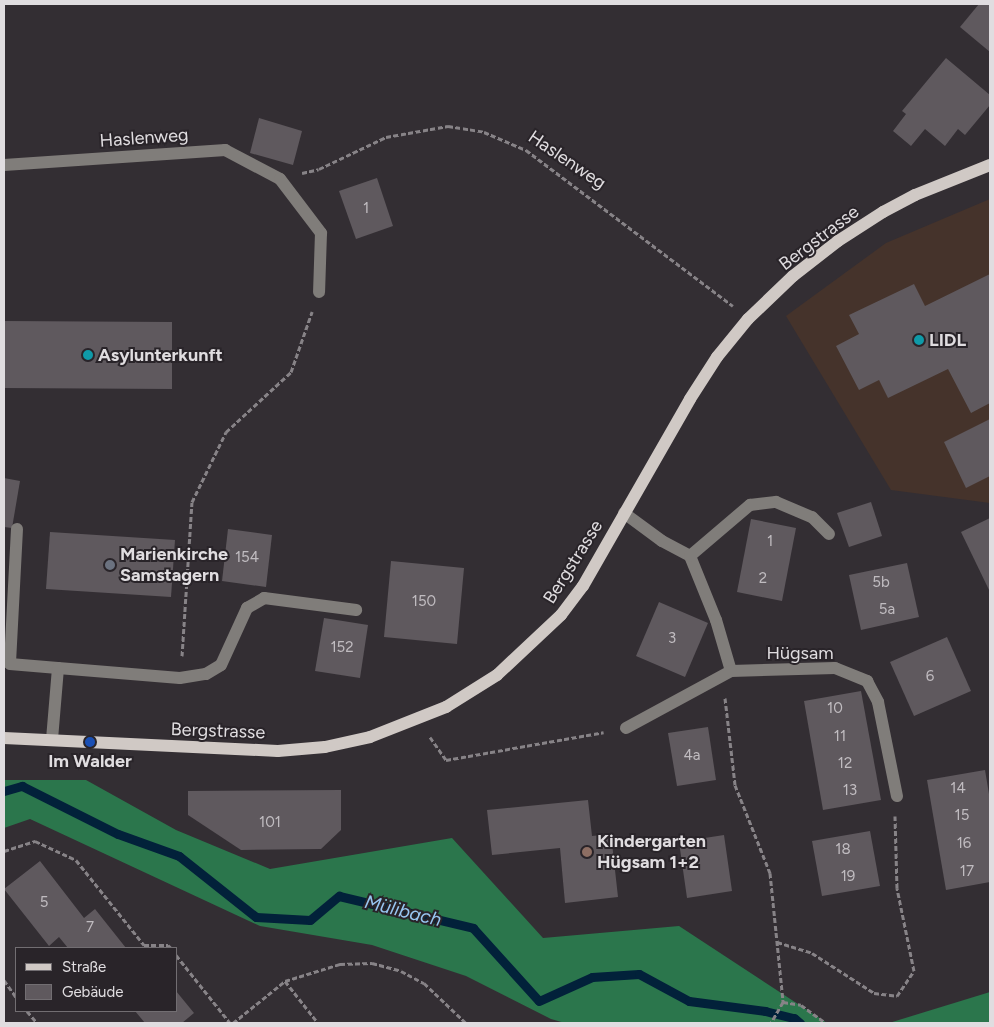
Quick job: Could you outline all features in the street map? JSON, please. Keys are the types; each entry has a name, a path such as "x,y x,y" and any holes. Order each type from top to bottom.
{"main road":[{"name":"Bergstrasse","path":"4,738 278,751 325,747 419,720 497,675 541,637 583,586 690,399 717,357 748,319 793,276 868,222 915,195 990,165"}],"lane":[{"name":"Haslenweg","path":"4,165 225,150 280,179 322,233 319,292"},
{"path":"690,556 750,505 776,502 812,517 829,534"},
{"path":"624,514 662,542 690,556 716,620 731,671"},
{"path":"17,529 8,581 10,664 180,678 206,674 221,665 247,608 264,598 356,610"},
{"path":"52,739 58,668"},
{"name":"Hügsam","path":"626,728 731,671 835,668 867,681 878,702 897,796"}],"path":[{"name":"Haslenweg","path":"280,179 319,169 386,137 448,126 484,132 526,150 748,319"},
{"path":"180,678 192,502 226,432 290,372 319,292"},
{"path":"731,671 724,698 735,785 770,872 783,1002 771,1023"},
{"path":"419,720 446,760 626,728"},
{"path":"777,942 812,953 874,994 897,996 914,972 897,888 894,839 897,796"},
{"path":"4,851 35,841 76,860 144,945 168,944 170,947"},
{"path":"178,957 231,1023 285,981 340,964 372,963 401,971 424,983 466,1023"},
{"path":"4,980 15,996"},
{"path":"285,981 318,1023"},
{"path":"783,1002 801,1005 826,1023"},
{"path":"28,1012 36,1023"}],"shaded area":[{"path":"990,199 990,503 891,490 786,316 886,243"}],"green space":[{"path":"4,780 86,780 176,830 270,869 452,838 543,938 679,926 827,1023 565,1023 551,1019 466,976 372,945 260,926 30,819 4,828"},
{"path":"990,992 990,1023 889,1023"}],"building":[{"path":"979,4 990,4 990,52 960,27"},
{"path":"946,58 990,95 990,105 965,135 958,129 945,146 925,129 911,146 893,131 906,114 902,111"},
{"path":"259,118 302,131 293,165 250,153"},
{"path":"377,178 393,226 356,239 339,191"},
{"name":"LIDL","path":"990,274 990,403 971,413 948,369 888,398 879,380 859,390 836,346 859,334 849,315 914,284 925,306"},
{"name":"Asylunterkunft","path":"4,321 172,322 172,389 4,388"},
{"path":"990,419 990,476 966,488 944,442"},
{"path":"4,478 20,481 12,528 4,527"},
{"path":"871,502 882,536 849,547 837,513"},
{"path":"990,518 990,592 961,532"},
{"path":"751,519 796,528 782,601 737,592"},
{"path":"228,529 272,535 266,587 222,581"},
{"name":"Marienkirche Samstagern","path":"50,532 175,540 171,597 46,589"},
{"path":"391,561 464,568 457,644 384,637"},
{"path":"907,563 919,617 861,630 849,575"},
{"path":"659,602 708,623 685,677 636,656"},
{"path":"324,618 368,625 360,678 315,671"},
{"path":"947,637 971,691 914,716 890,662"},
{"path":"861,691 881,800 823,810 804,701"},
{"path":"708,727 716,780 677,786 668,733"},
{"path":"985,770 990,800 990,882 946,890 927,780"},
{"path":"341,790 341,830 321,849 241,850 188,815 188,791"},
{"name":"Kindergarten Hügsam 1+2","path":"588,800 592,836 611,834 618,897 565,903 560,848 492,855 487,810"},
{"path":"870,831 880,886 822,896 812,841"},
{"path":"724,835 732,891 687,898 679,842"},
{"path":"40,861 84,918 95,909 125,947 67,947 59,937 49,946 4,889"},
{"path":"178,993 194,1013 182,1023 145,1023 136,1012 178,1012"}],"waterway":[{"name":"Mülibach","path":"4,791 22,786 118,834 179,856 256,917 310,920 339,896 473,928 539,1001 592,977 639,974 689,1001 765,1011 794,1018 800,1023"}],"place":[{"name":"LIDL","path":"919,340"},
{"name":"Asylunterkunft","path":"88,355"},
{"name":"Marienkirche Samstagern","path":"110,565"},
{"name":"Im Walder","path":"90,742"},
{"name":"Kindergarten Hügsam 1+2","path":"587,852"}]}
